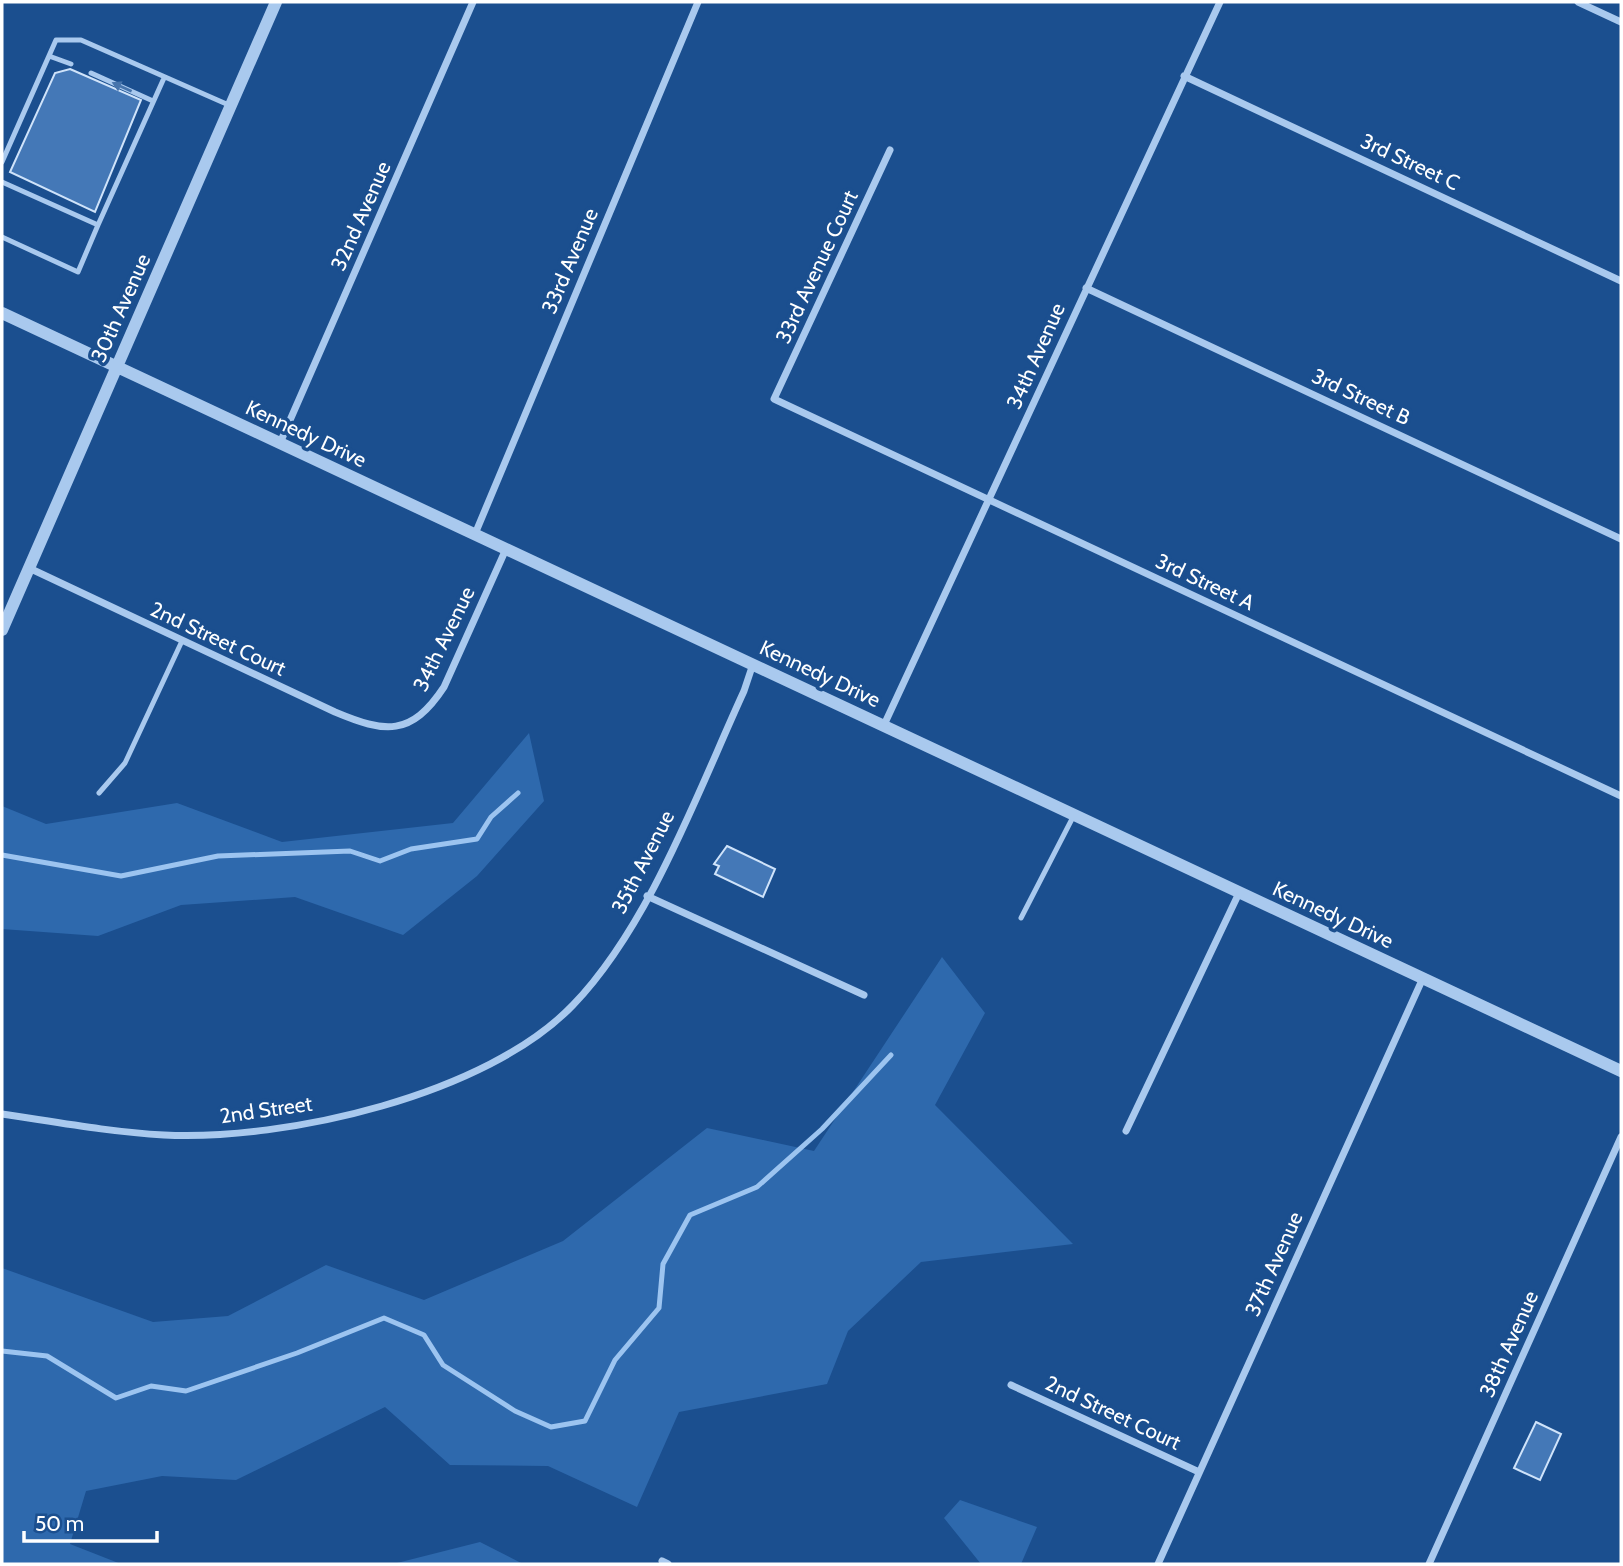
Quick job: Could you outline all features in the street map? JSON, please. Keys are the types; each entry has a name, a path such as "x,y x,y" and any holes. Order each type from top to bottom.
{"street":[{"name":"30th Avenue","path":"2,629 276,2"},
{"name":"32nd Avenue","path":"280,443 473,2"},
{"name":"33rd Avenue","path":"475,534 698,2"},
{"name":"34th Avenue","path":"884,725 1220,2"},
{"path":"1578,2 1621,22"},
{"name":"3rd Street C","path":"1184,75 1621,281"},
{"name":"33rd Avenue Court","path":"774,399 890,150"},
{"name":"3rd Street B","path":"1086,288 1621,539"},
{"name":"Kennedy Drive","path":"2,313 1621,1071"},
{"name":"3rd Street A","path":"774,399 1621,796"},
{"name":"34th Avenue","path":"397,729 426,711 444,687 506,549"},
{"name":"2nd Street Court","path":"29,568 370,727 397,729"},
{"name":"35th Avenue","path":"522,1047 550,1026 589,987 611,957 647,896 744,691 753,663"},
{"path":"1126,1131 1239,893"},
{"path":"647,896 864,995"},
{"name":"37th Avenue","path":"1158,1564 1423,978"},
{"name":"2nd Street","path":"2,1114 165,1135 210,1135 284,1126 317,1121 412,1096 442,1086 522,1047"},
{"name":"38th Avenue","path":"1429,1564 1621,1138"},
{"name":"2nd Street Court","path":"1011,1385 1199,1472"}],"lane":[{"path":"2,162 56,40 80,40 231,106"},
{"path":"49,55 71,64"},
{"path":"91,73 153,101"},
{"path":"2,237 78,272 164,78"},
{"path":"2,182 98,225"},
{"path":"99,793 125,763 181,641"},
{"path":"1021,919 1074,814"}],"shaded area":[{"path":"529,733 544,801 477,876 403,935 295,897 181,905 98,936 2,929 2,806 46,824 177,803 282,842 453,823"},
{"path":"942,957 985,1013 935,1105 1073,1244 921,1262 848,1331 827,1384 679,1412 637,1507 548,1466 450,1465 385,1407 236,1480 162,1476 86,1491 70,1544 121,1564 2,1564 2,1268 153,1322 228,1316 326,1265 424,1300 563,1241 707,1128 814,1151"},
{"path":"960,1500 1037,1527 1021,1564 981,1564 944,1518"},
{"path":"480,1542 523,1564 393,1564"}],"building":[{"path":"70,69 141,100 95,212 10,172 55,73"},
{"path":"727,846 775,869 763,897 715,874 719,866 714,864"},
{"path":"1536,1422 1561,1434 1540,1480 1514,1468"}],"waterway":[{"path":"2,855 121,876 218,856 350,851 380,861 411,849 477,839 491,817 518,793"},
{"path":"2,1351 47,1356 116,1398 151,1386 186,1391 297,1353 384,1318 424,1335 443,1365 515,1411 551,1427 585,1421 615,1360 659,1308 663,1264 690,1215 757,1187 822,1129 891,1055"}]}
